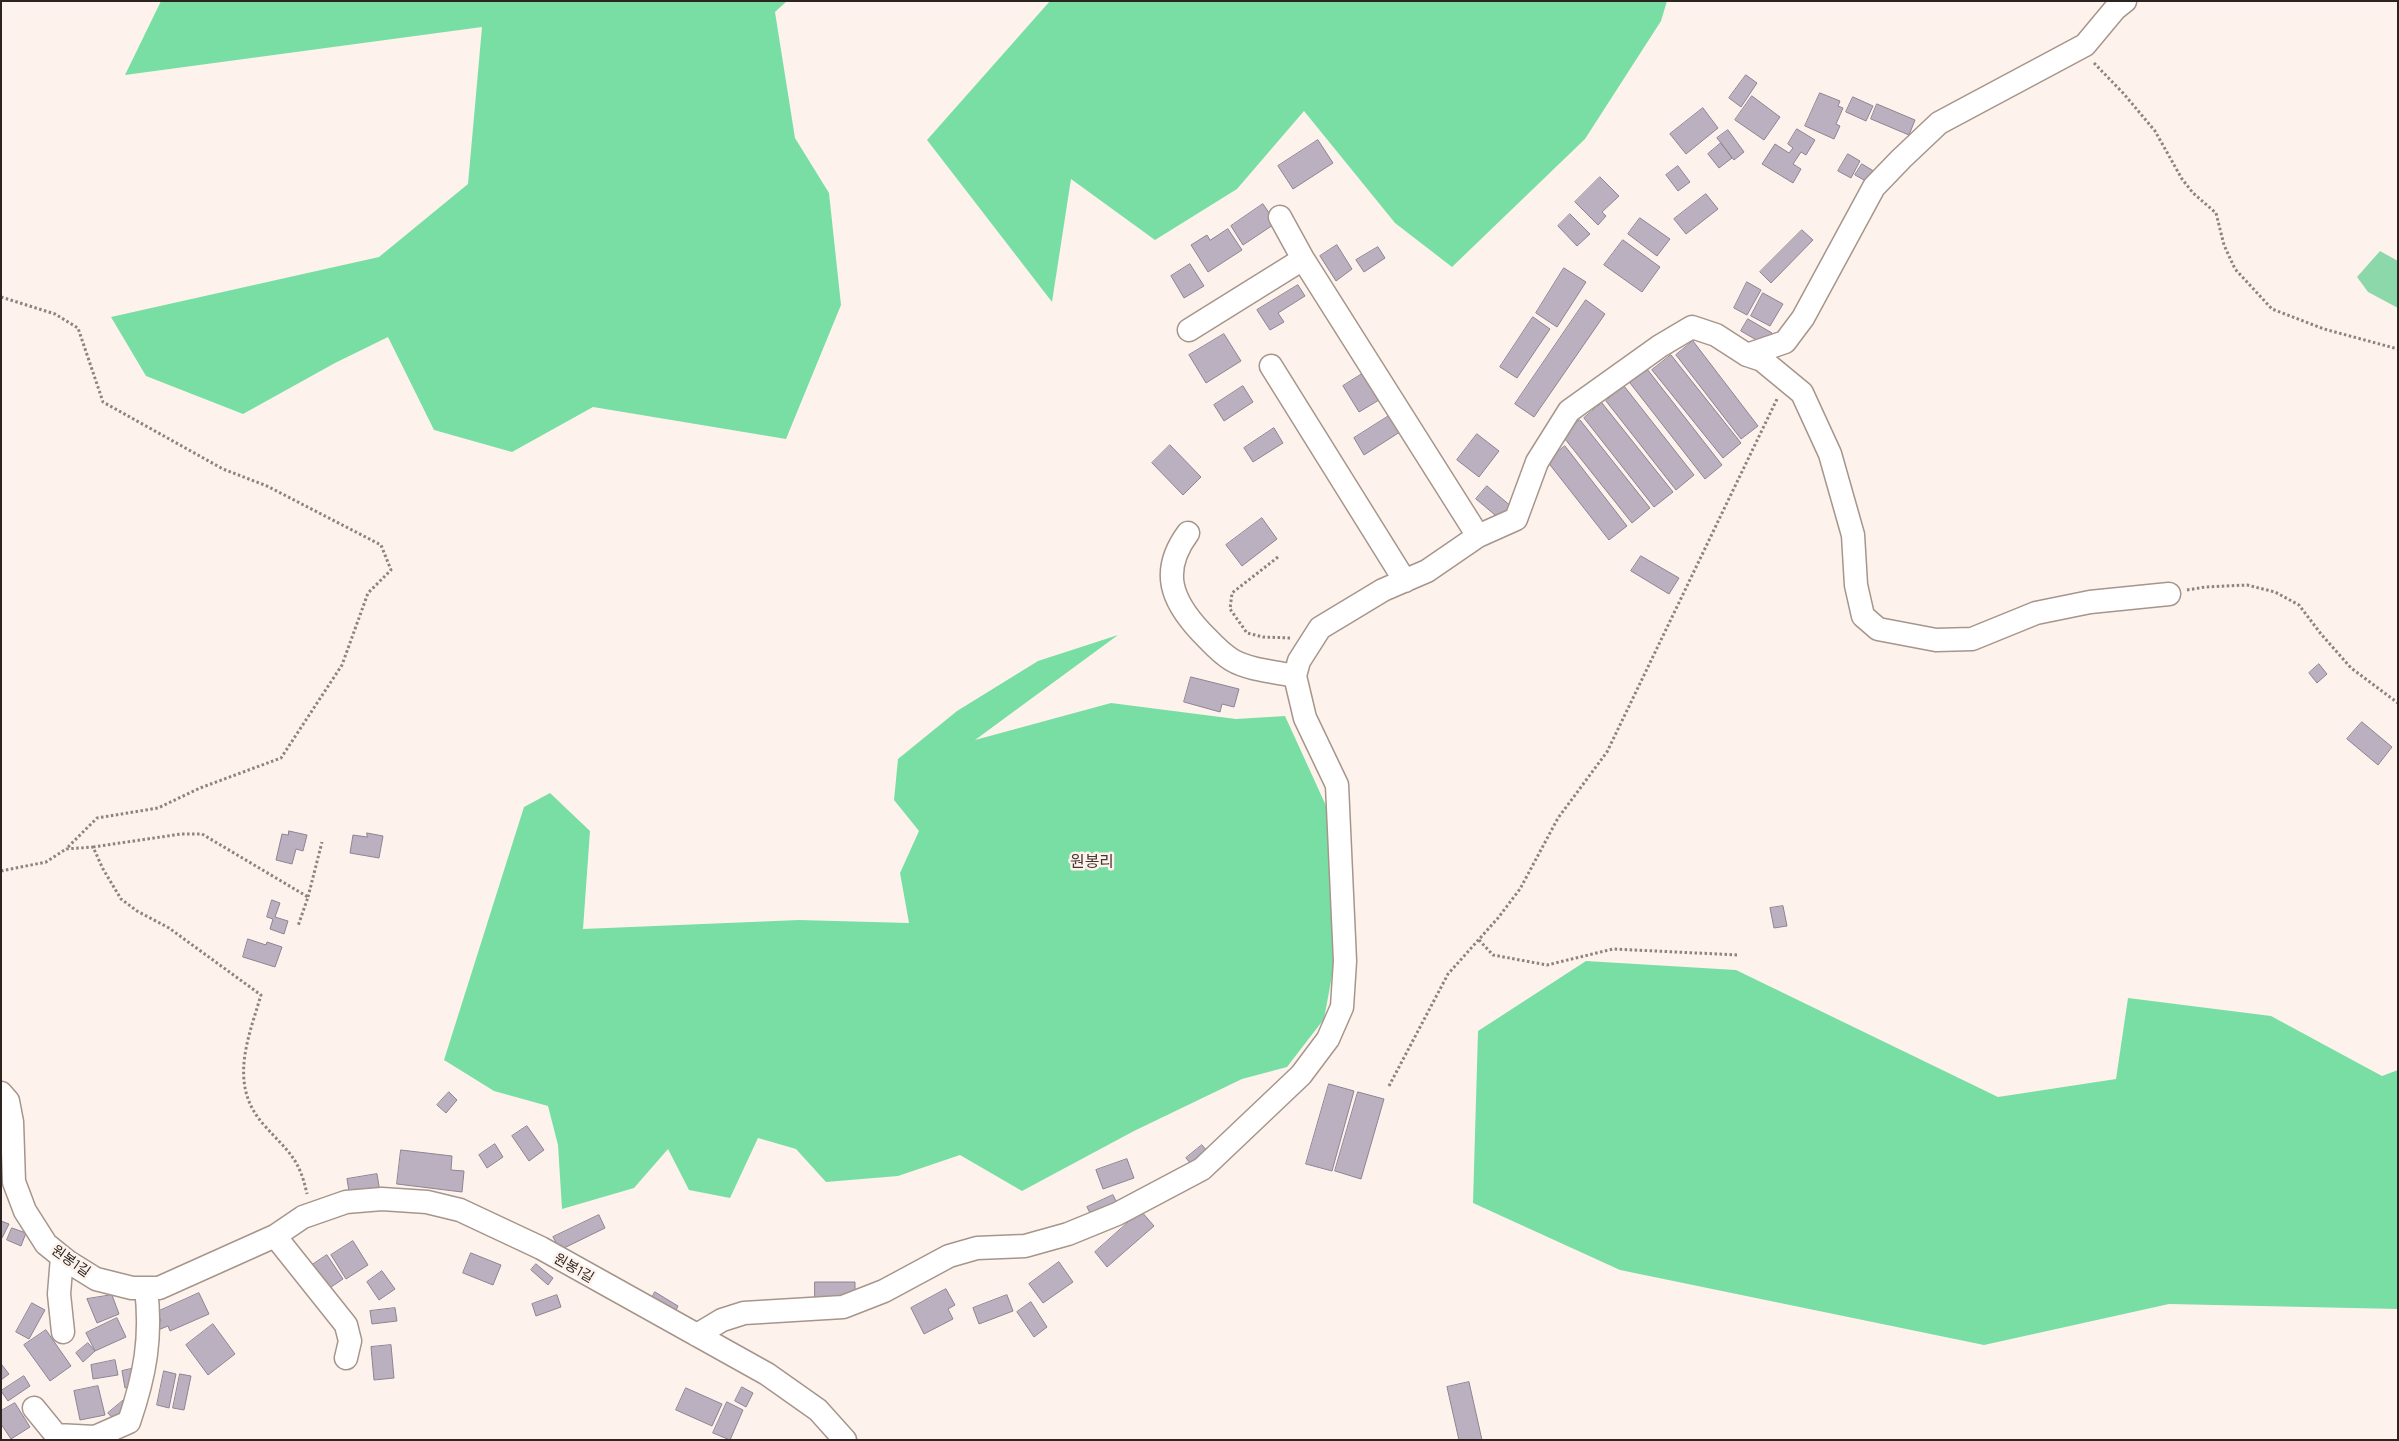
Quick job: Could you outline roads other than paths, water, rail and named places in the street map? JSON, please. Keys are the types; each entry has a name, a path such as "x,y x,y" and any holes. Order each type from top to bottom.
{"street":[{"path":"1747,355 1785,342 1803,318 1836,253 1874,187 1939,123 2085,44 2115,9 2125,1"},
{"path":"1280,217 1304,259 1478,536"},
{"path":"1188,330 1304,259"},
{"path":"697,1335 722,1320 744,1313 843,1307 884,1291 949,1256 977,1248 1025,1246 1068,1234 1117,1214 1202,1169 1301,1075 1328,1039 1342,1007 1345,961 1337,785 1305,718 1295,676 1300,661 1320,628 1383,590 1428,571 1478,536 1516,519 1536,462 1569,412 1660,346 1692,327 1716,335 1747,355 1762,360 1802,393 1830,454 1853,536 1856,586 1863,616 1878,629 1936,640 1972,639 2036,613 2090,602 2168,594"},
{"path":"1271,366 1405,581"},
{"path":"1188,533 1177,547 1172,568 1173,593 1184,614 1209,641 1233,660 1266,671 1295,676"},
{"name":"원봉1길","path":"1,1093 8,1101 12,1122 14,1182 26,1211 46,1244 96,1279 132,1288 159,1288 274,1236 303,1217 346,1202 382,1200 426,1202 460,1210 541,1248 628,1299 768,1374 818,1410 845,1440"},
{"path":"274,1236 346,1325 350,1341 346,1358"},
{"path":"62,1257 59,1294 63,1332"},
{"path":"34,1408 56,1435 95,1437 129,1422 142,1384 150,1320 146,1288"}],"district":[{"name":"원봉리","path":"1092,862"}]}
